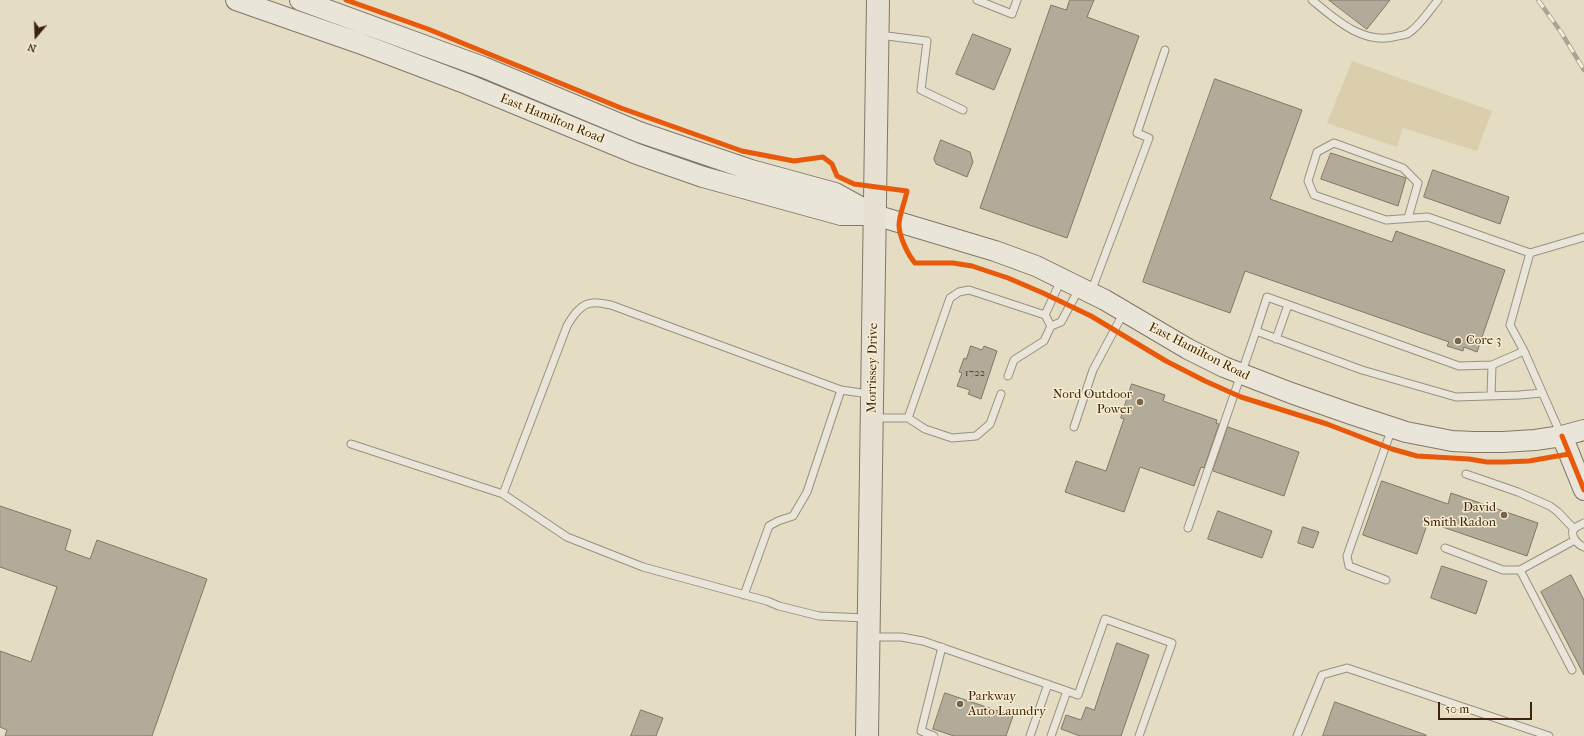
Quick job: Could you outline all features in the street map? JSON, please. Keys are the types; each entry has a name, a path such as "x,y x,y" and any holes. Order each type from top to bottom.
{"main road":[{"name":"East Hamilton Road","path":"236,0 467,84 637,154 703,177 840,215 874,215"},
{"name":"East Hamilton Road","path":"300,0 483,67 639,132 751,170 835,193 874,215 995,250 1036,266 1078,285 1188,349 1241,374 1392,428 1423,436 1473,442 1503,442 1562,436 1584,430"},
{"name":"Morrissey Drive","path":"867,736 878,0"},
{"path":"1562,436 1584,490"}],"lane":[{"path":"977,0 1012,14 1017,0"},
{"path":"1312,0 1336,20 1354,32 1374,38 1390,39 1409,33 1438,0"},
{"path":"877,34 927,41 921,90 963,110"},
{"path":"1050,326 1061,322 1149,138 1136,133 1165,50"},
{"path":"1408,218 1418,184 1404,168 1334,142 1317,152 1308,180 1314,195 1386,220 1428,217 1530,253 1584,237"},
{"path":"1530,253 1510,325 1524,351 1562,436"},
{"path":"1045,315 1078,285"},
{"path":"908,418 950,298 959,292 969,290 1045,315 1050,326 1044,341 1014,360 1008,376"},
{"path":"1188,528 1267,297 1459,366 1492,365 1524,351"},
{"path":"503,494 567,326 573,316 582,308 591,303 611,305 841,390 872,394"},
{"path":"1276,339 1288,305"},
{"path":"1074,427 1093,370 1124,312"},
{"path":"1256,331 1362,370 1456,398 1519,395 1542,392"},
{"path":"1491,396 1492,365"},
{"path":"744,595 768,526 793,516 807,492 841,390"},
{"path":"872,418 908,418 925,429 952,438 976,436 990,424 1001,394"},
{"path":"1386,580 1349,566 1347,556 1392,428"},
{"path":"351,444 503,494 567,537 643,566 779,606 869,627 942,647 1078,695 1105,619 1172,643 1139,736"},
{"path":"1466,474 1518,492 1550,506 1558,512 1574,529"},
{"path":"1584,523 1572,532 1575,540 1580,546 1584,547"},
{"path":"1445,548 1503,570 1520,570 1575,540"},
{"path":"1520,570 1572,670"},
{"path":"934,736 921,731 942,647"},
{"path":"1297,736 1322,675 1347,668 1550,736"},
{"path":"1030,736 1048,684"},
{"path":"1051,736 1067,691"}],"shaded area":[{"path":"1352,61 1492,111 1477,151 1403,128 1397,147 1327,123"}],"building":[{"path":"1070,0 1094,0 1087,17 1139,36 1067,238 980,208 1051,5 1066,10"},
{"path":"1329,0 1390,0 1367,29"},
{"path":"973,34 1011,49 994,90 956,74"},
{"path":"1215,79 1302,110 1270,199 1392,242 1396,231 1505,270 1477,352 1464,347 1463,351 1447,346 1449,342 1245,271 1230,313 1143,282"},
{"path":"941,140 970,152 973,162 967,177 936,164 934,159"},
{"path":"1331,153 1406,178 1398,206 1321,179"},
{"path":"1433,170 1509,197 1500,224 1424,197"},
{"path":"971,346 982,350 984,346 997,351 981,399 968,394 970,390 957,386 962,373 959,372 964,358 966,359"},
{"path":"1132,384 1165,395 1163,401 1217,420 1216,423 1219,424 1204,468 1201,467 1194,486 1140,467 1124,512 1065,492 1076,461 1106,471 1124,419 1121,418"},
{"path":"1228,427 1299,452 1284,496 1213,471"},
{"path":"1382,481 1448,504 1451,493 1538,523 1527,556 1428,522 1417,554 1363,535"},
{"path":"0,506 71,530 65,550 90,559 97,540 207,579 152,736 5,736 7,730 0,727 0,651 31,662 57,587 0,567"},
{"path":"1218,511 1272,531 1262,558 1208,539"},
{"path":"1303,527 1319,532 1313,548 1298,543"},
{"path":"1442,566 1487,581 1476,614 1431,598"},
{"path":"1571,575 1584,600 1584,675 1541,592"},
{"path":"1117,643 1149,655 1121,736 1080,736 1061,729 1066,715 1081,720 1086,707 1094,710"},
{"name":"Parkway Auto Laundry","path":"945,693 1013,716 1006,736 954,736 933,729"},
{"path":"1335,702 1426,735 1426,736 1323,736"},
{"path":"641,710 663,718 656,736 631,736"}],"railway":[{"path":"1538,0 1561,32 1584,70"}],"cycle path":[{"path":"346,0 428,29 621,108 742,151 794,161 823,157 832,164 837,176 854,184 907,191 900,217 899,229 904,245 915,263 953,263 972,266 1008,278 1091,316 1166,361 1241,397 1327,424 1392,449 1417,456 1469,459 1487,462 1505,462 1529,461 1569,454"},
{"path":"1562,436 1584,490"}],"place":[{"name":"Core 3","path":"1458,341"},
{"name":"Nord Outdoor Power","path":"1140,402"},
{"name":"David Smith Radon","path":"1504,515"},
{"name":"Parkway Auto Laundry","path":"960,704"}]}
